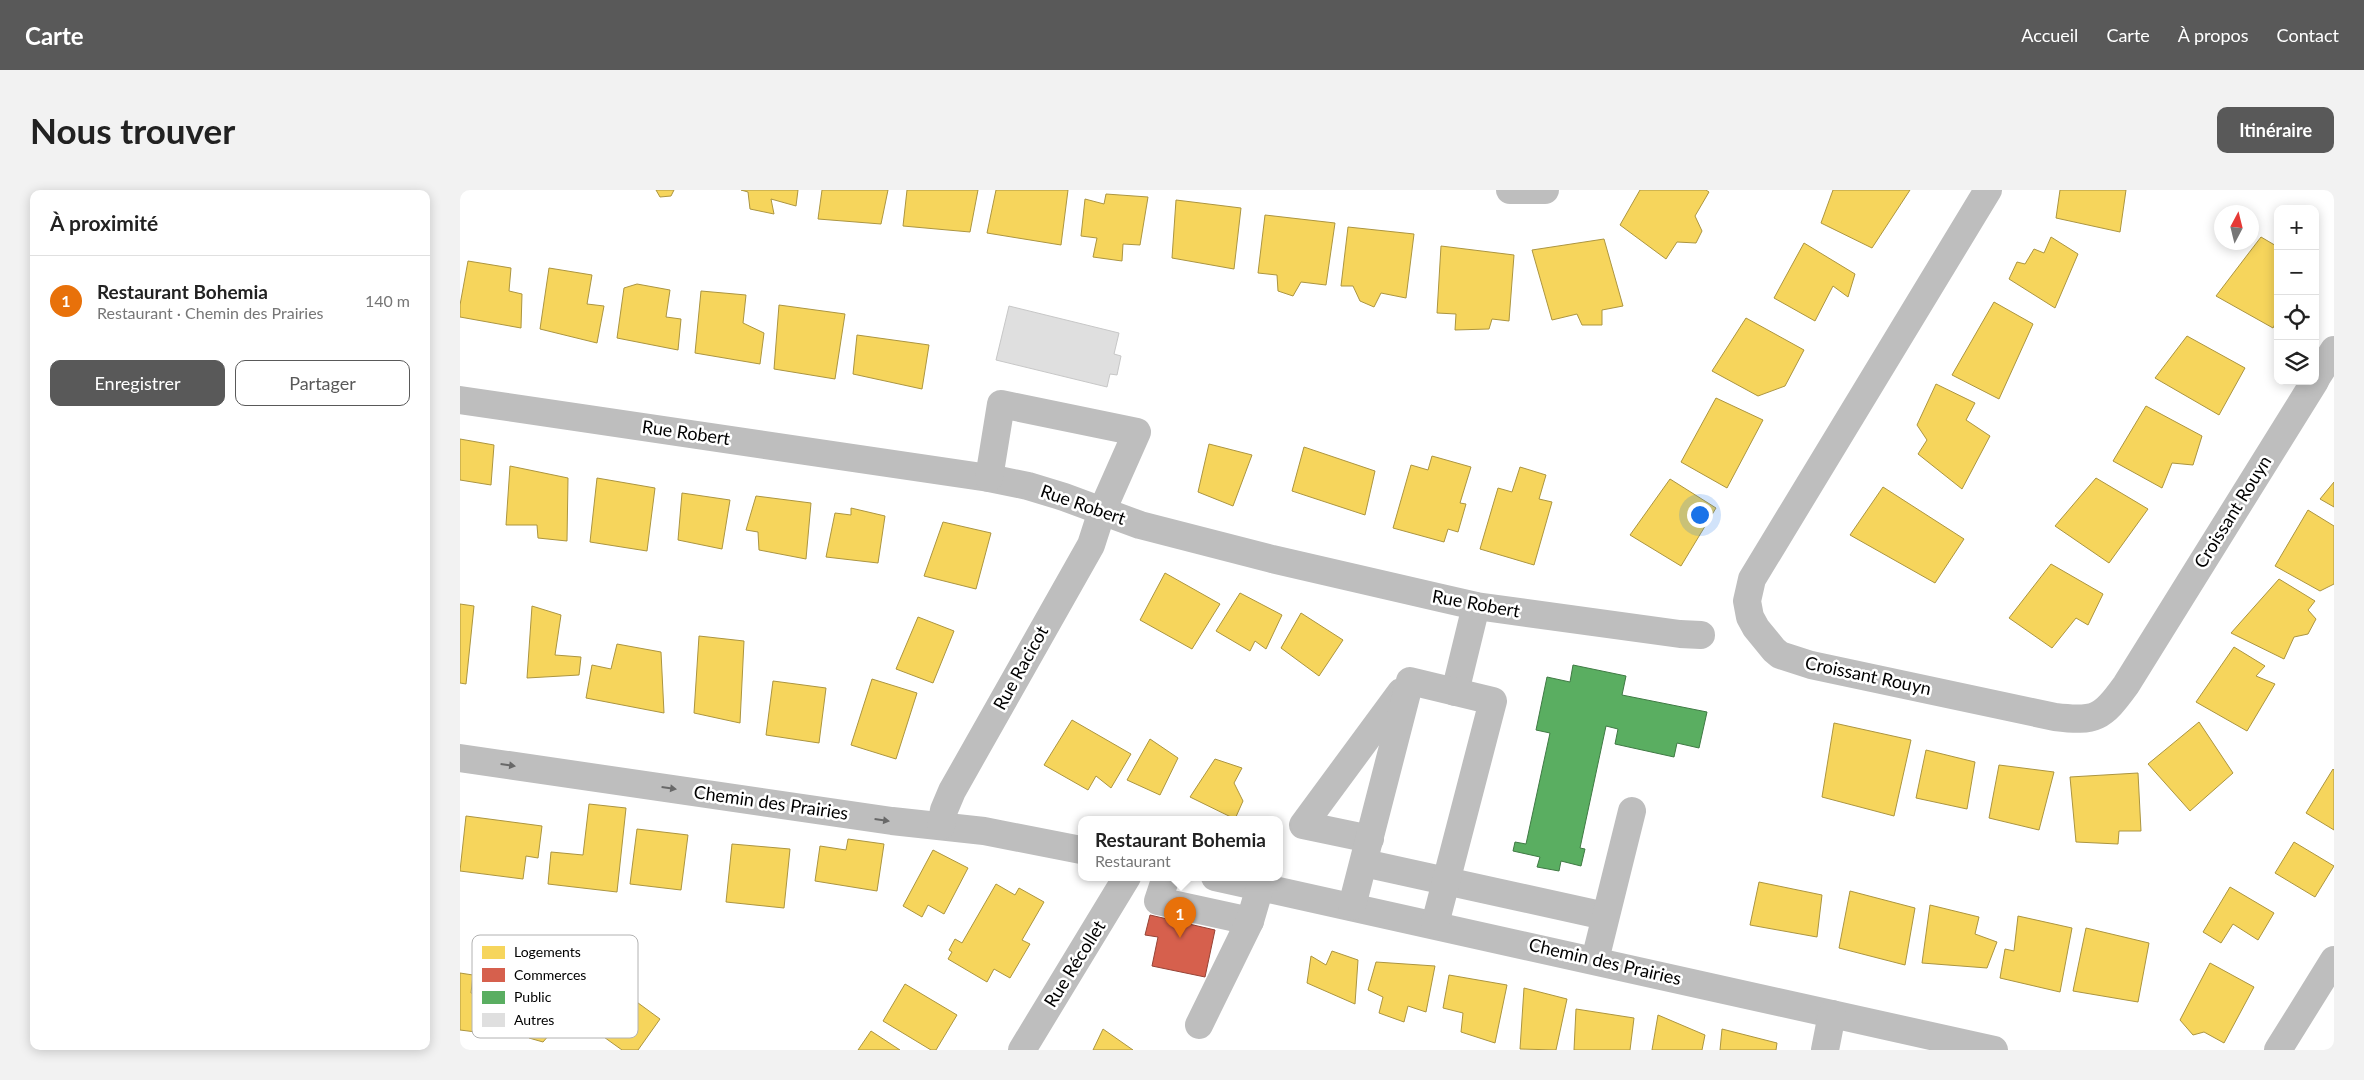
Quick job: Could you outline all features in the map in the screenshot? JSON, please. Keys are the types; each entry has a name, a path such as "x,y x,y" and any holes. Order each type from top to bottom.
{"street":[{"path":"1510,190 1545,190"},
{"name":"Croissant Rouyn","path":"1988,190 1752,579 1747,600 1750,617 1762,636 1780,655 1812,665 2055,717 2077,719 2100,715 2113,703 2126,685 2313,385"},
{"name":"Croissant Rouyn","path":"2319,374 2334,350"},
{"name":"Rue Robert","path":"460,400 989,478 1028,486 1140,525 1272,559 1476,606 1680,634 1701,634"},
{"name":"Rue Racicot","path":"941,826 944,810 952,791 1090,545 1102,512 1137,432 1001,404 989,478"},
{"path":"1455,692 1476,606"},
{"path":"1410,681 1493,701 1436,924"},
{"path":"1352,906 1410,681"},
{"path":"1410,681 1303,825 1447,881 1605,916"},
{"name":"Chemin des Prairies","path":"460,758 892,821 941,826 1078,849"},
{"path":"1594,960 1632,811"},
{"name":"Rue Récollet","path":"1022,1050 1125,881"},
{"path":"1165,881 1158,901 1250,921"},
{"name":"Chemin des Prairies","path":"1234,881 1436,924 1994,1050"},
{"path":"1199,1025 1250,921 1260,887"},
{"path":"2278,1050 2334,960"},
{"path":"1824,1050 1832,1014"}],"building: Logements":[{"path":"656,190 674,190 671,196 660,197"},
{"path":"741,190 798,190 796,206 771,199 774,214 750,209 748,192"},
{"path":"822,190 888,190 881,224 818,219"},
{"path":"907,190 978,190 970,232 903,226"},
{"path":"996,190 1068,190 1061,245 987,233"},
{"path":"1640,190 1706,190 1709,192 1695,216 1702,231 1696,243 1677,242 1666,259 1620,225"},
{"path":"1833,190 1910,190 1872,248 1821,223"},
{"path":"2060,190 2126,190 2120,232 2056,218"},
{"path":"1106,194 1148,197 1140,245 1123,244 1122,261 1093,257 1097,238 1081,236 1085,199 1104,204"},
{"path":"1176,200 1241,208 1234,269 1172,258"},
{"path":"1265,215 1335,223 1326,285 1301,282 1293,296 1278,291 1277,275 1258,273"},
{"path":"1348,227 1414,234 1406,298 1381,293 1374,307 1360,301 1353,286 1341,286"},
{"path":"2051,237 2078,254 2055,308 2009,279 2017,262 2025,264 2034,249 2044,253"},
{"path":"2261,237 2274,245 2273,328 2216,296 2251,250 2259,250 2259,240"},
{"path":"1604,239 1623,306 1602,310 1602,325 1582,325 1577,314 1552,320 1532,250"},
{"path":"1804,243 1855,274 1848,297 1833,286 1815,321 1774,298"},
{"path":"1441,246 1514,255 1509,321 1492,319 1489,329 1455,330 1456,314 1437,313"},
{"path":"468,261 511,268 509,291 522,294 521,328 460,317 460,305"},
{"path":"549,268 592,275 587,304 604,306 597,343 540,329"},
{"path":"637,284 670,290 666,317 681,319 678,350 617,338 624,288"},
{"path":"701,291 746,295 743,323 764,333 760,364 695,353"},
{"path":"1994,302 2033,324 1999,399 1952,375"},
{"path":"779,305 845,314 835,379 774,369"},
{"path":"1746,318 1804,350 1785,386 1758,396 1712,371"},
{"path":"857,335 929,345 922,389 853,374"},
{"path":"2187,336 2245,368 2219,415 2155,378"},
{"path":"1936,384 1975,403 1966,420 1990,436 1962,489 1918,454 1927,440 1917,425"},
{"path":"1716,398 1763,420 1727,488 1681,462"},
{"path":"2146,406 2202,436 2193,465 2172,463 2162,488 2113,461"},
{"path":"460,439 494,445 491,485 460,480"},
{"path":"1209,444 1252,455 1233,506 1198,492"},
{"path":"1304,447 1375,471 1365,515 1292,491"},
{"path":"1432,456 1471,467 1460,503 1466,504 1458,532 1448,529 1444,542 1393,528 1411,465 1428,470"},
{"path":"510,466 568,478 567,541 538,538 537,525 506,525"},
{"path":"1520,467 1546,475 1539,499 1552,502 1534,565 1480,549 1498,488 1512,492"},
{"path":"597,478 655,488 647,551 590,542"},
{"path":"2096,478 2148,509 2109,563 2055,526"},
{"path":"1670,479 1716,508 1681,566 1630,535"},
{"path":"2334,482 2334,507 2320,499"},
{"path":"1883,487 1964,539 1935,583 1850,535"},
{"path":"682,493 730,500 722,549 678,540"},
{"path":"756,496 811,503 806,559 759,550 758,532 746,530"},
{"path":"851,508 885,516 878,563 826,557 835,513 851,515"},
{"path":"2308,510 2334,526 2334,584 2320,591 2275,566"},
{"path":"943,522 991,533 976,589 924,576"},
{"path":"2051,564 2103,594 2088,625 2076,618 2052,648 2009,618"},
{"path":"1165,573 1220,604 1192,649 1140,620"},
{"path":"2279,579 2315,601 2308,610 2316,619 2308,634 2294,637 2284,659 2231,633"},
{"path":"1240,593 1282,615 1266,649 1255,641 1250,651 1216,631"},
{"path":"460,604 474,606 466,684 460,683"},
{"path":"532,606 561,615 555,655 581,657 579,675 527,678"},
{"path":"1301,613 1343,640 1319,676 1281,648"},
{"path":"918,617 954,631 933,683 896,669"},
{"path":"699,636 744,641 740,723 694,713"},
{"path":"617,644 661,652 664,713 586,698 592,665 611,669"},
{"path":"2234,647 2265,666 2256,676 2275,684 2247,731 2196,702"},
{"path":"872,679 917,693 896,759 851,745"},
{"path":"773,681 826,688 819,743 766,735"},
{"path":"1072,720 1131,754 1111,788 1096,776 1088,790 1044,765"},
{"path":"2199,722 2233,773 2190,811 2148,764"},
{"path":"1834,723 1911,740 1894,816 1822,797"},
{"path":"1150,739 1178,758 1160,795 1127,780"},
{"path":"1926,750 1975,762 1967,809 1916,798"},
{"path":"1215,759 1242,768 1234,783 1243,801 1236,816 1229,816 1190,797"},
{"path":"1999,765 2054,772 2039,830 1989,818"},
{"path":"2334,770 2334,830 2306,813"},
{"path":"2138,773 2141,831 2119,831 2118,844 2076,842 2070,777"},
{"path":"589,804 626,808 617,892 548,884 551,852 583,855"},
{"path":"466,816 542,826 538,858 526,856 523,879 460,871"},
{"path":"637,829 688,835 681,890 630,884"},
{"path":"848,839 884,844 877,891 815,881 820,846 846,850"},
{"path":"2294,842 2334,866 2315,897 2275,873"},
{"path":"732,844 790,849 784,908 726,902"},
{"path":"933,850 968,868 944,914 928,905 922,917 903,906"},
{"path":"1759,882 1822,895 1817,937 1750,925"},
{"path":"996,884 1015,895 1019,888 1044,902 1022,940 1030,944 1010,978 994,969 987,982 948,959 952,952 949,950 955,939 962,943"},
{"path":"2230,887 2274,913 2258,940 2233,924 2221,943 2203,932"},
{"path":"1850,891 1915,908 1905,965 1839,948"},
{"path":"1930,905 1979,917 1975,934 1997,942 1987,968 1922,963"},
{"path":"2018,916 2072,928 2060,992 2000,978 2005,949 2014,951"},
{"path":"2086,928 2149,943 2138,1002 2073,991"},
{"path":"1332,951 1358,960 1355,1004 1307,983 1311,956 1326,965"},
{"path":"1376,962 1435,966 1426,1012 1408,1006 1404,1022 1379,1013 1383,997 1368,990"},
{"path":"2210,963 2254,987 2224,1043 2204,1032 2193,1035 2180,1020"},
{"path":"460,973 472,975 472,1032 460,1030"},
{"path":"1449,975 1507,985 1495,1043 1461,1032 1463,1013 1443,1008"},
{"path":"905,984 957,1015 936,1050 931,1050 883,1021"},
{"path":"1524,988 1567,999 1556,1050 1520,1049"},
{"path":"638,1003 660,1019 638,1050 622,1050 605,1038 638,1038"},
{"path":"1576,1009 1634,1018 1630,1050 1574,1050"},
{"path":"1658,1015 1705,1035 1702,1050 1652,1050"},
{"path":"1103,1029 1133,1050 1093,1050"},
{"path":"1722,1029 1777,1043 1776,1050 1720,1050"},
{"path":"871,1031 900,1050 858,1050"},
{"path":"529,1038 546,1038 543,1042"}],"building: Commerces":[{"path":"1150,915 1215,930 1205,977 1152,966 1158,937 1145,935"}],"building: Public":[{"path":"1573,665 1626,676 1622,695 1707,712 1699,748 1677,743 1674,757 1615,744 1618,729 1606,726 1580,848 1585,849 1581,866 1561,861 1559,871 1537,867 1540,857 1513,851 1515,842 1526,844 1550,733 1536,730 1547,677 1570,682"}],"building: Autres":[{"path":"1009,306 1119,333 1114,354 1121,356 1117,375 1110,374 1107,387 996,360"}],"place":[{"name":"Restaurant Bohemia","path":"1180,938"}]}
